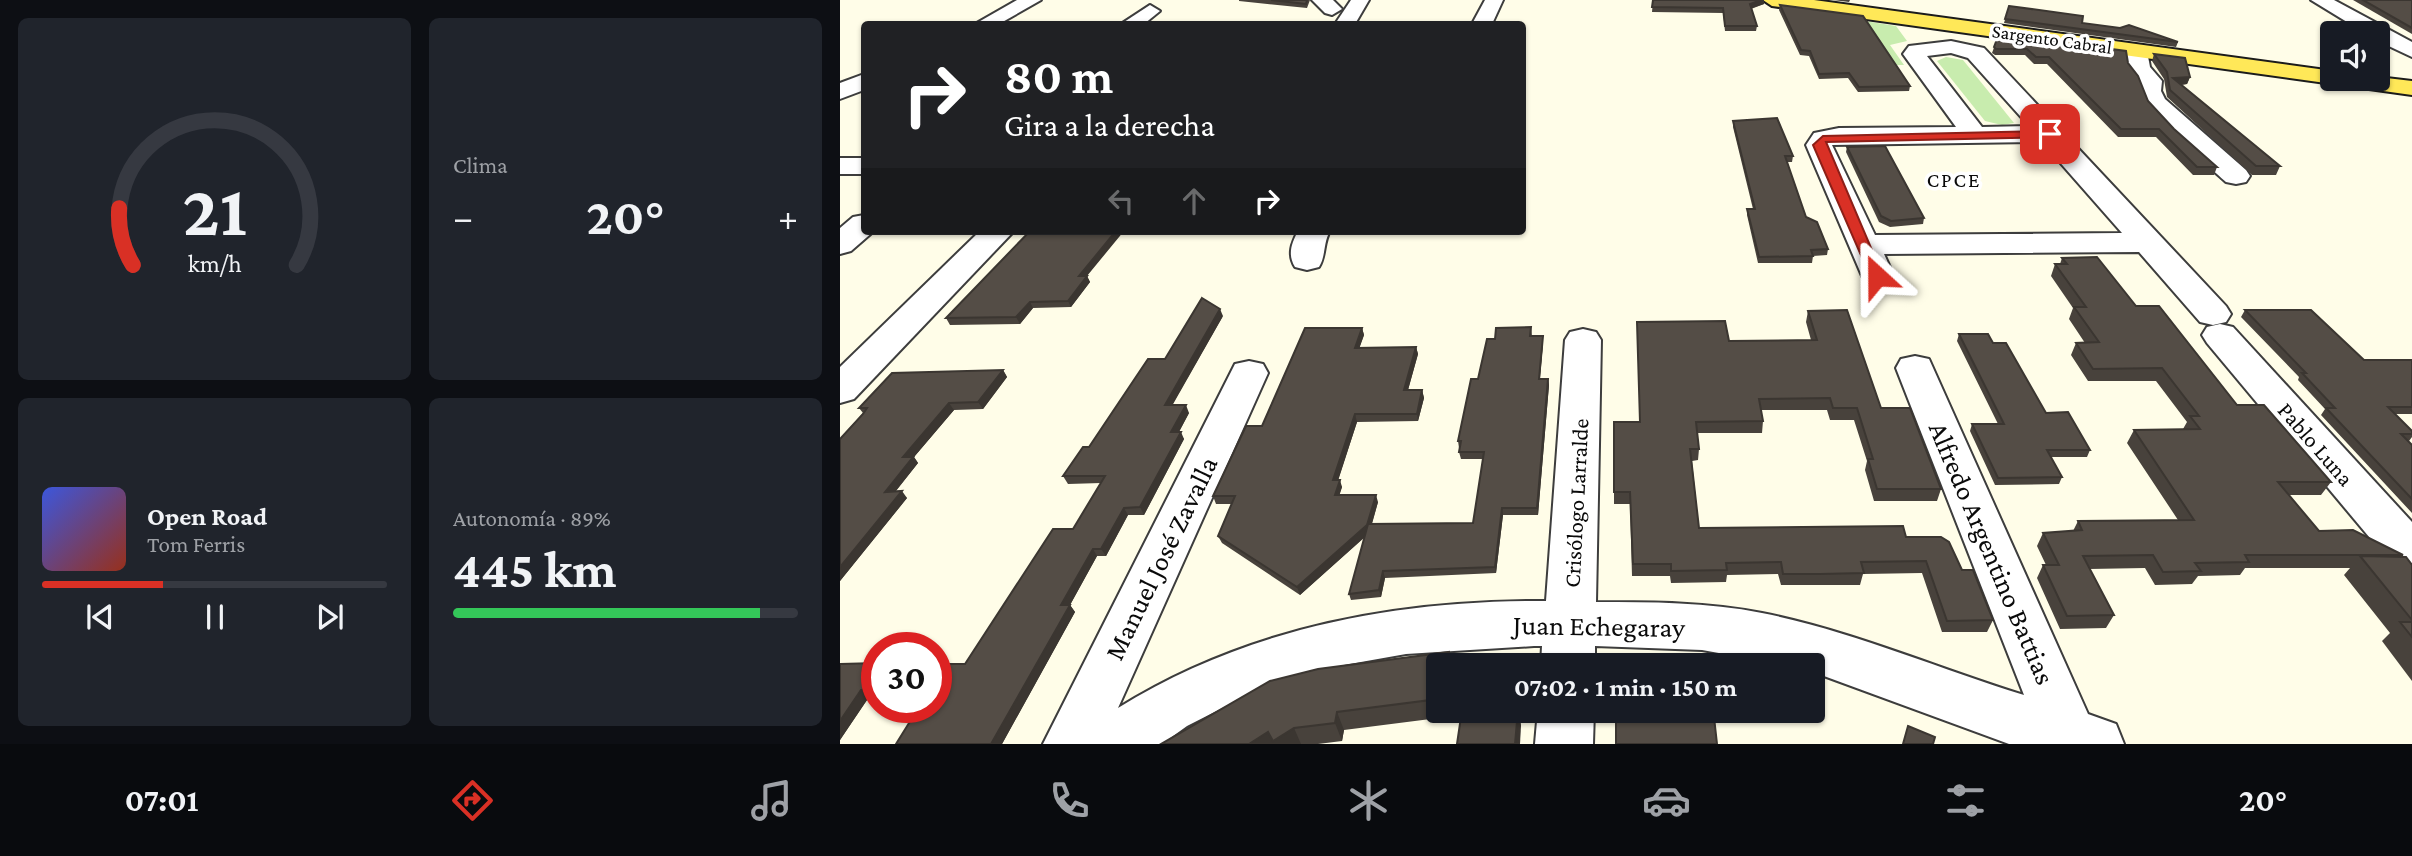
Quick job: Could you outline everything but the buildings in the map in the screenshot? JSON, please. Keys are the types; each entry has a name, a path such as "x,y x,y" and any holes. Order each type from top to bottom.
{"main road":[{"name":"Sargento Cabral","path":"1772,0 1908,19 1939,39 2136,51 2320,76"},
{"path":"2390,85 2412,88"}],"street":[{"path":"991,21 1032,0"},
{"path":"1331,12 1360,0"},
{"path":"1484,21 1494,0"},
{"path":"2320,0 2358,21"},
{"path":"1135,21 1150,11"},
{"path":"2390,26 2412,26"},
{"path":"1939,39 1914,54 1975,135"},
{"name":"Pablo Luna","path":"1939,39 1976,52 2147,242 2412,554"},
{"path":"2390,39 2412,51"},
{"path":"2136,51 2138,69 2150,80 2149,91 2155,103 2236,176"},
{"path":"840,92 861,82"},
{"path":"1877,276 1819,145 1823,139 2050,134"},
{"path":"840,166 861,166"},
{"path":"840,244 861,226"},
{"path":"840,390 994,235"},
{"path":"1863,245 2147,242"},
{"name":"Crisólogo Larralde","path":"1569,644 1583,340"},
{"name":"Alfredo Argentino Battias","path":"1915,368 2082,741"},
{"name":"Manuel José Zavalla","path":"1072,744 1249,373"},
{"name":"Juan Echegaray","path":"1112,744 1145,719 1191,694 1272,659 1319,646 1418,628 1569,644 1683,626 1762,636 1849,660 2082,741"},
{"path":"1564,744 1565,723"}],"green space":[{"path":"1865,21 1896,26 1907,41 1890,45 1904,65 1893,65"},
{"path":"1946,57 1963,60 2014,123 2002,125 1985,121 1937,61"}],"district":[{"name":"CPCE","path":"1954,180"}],"route":[{"path":"1877,276 1819,145 1823,139 1839,136 2050,134"}]}
